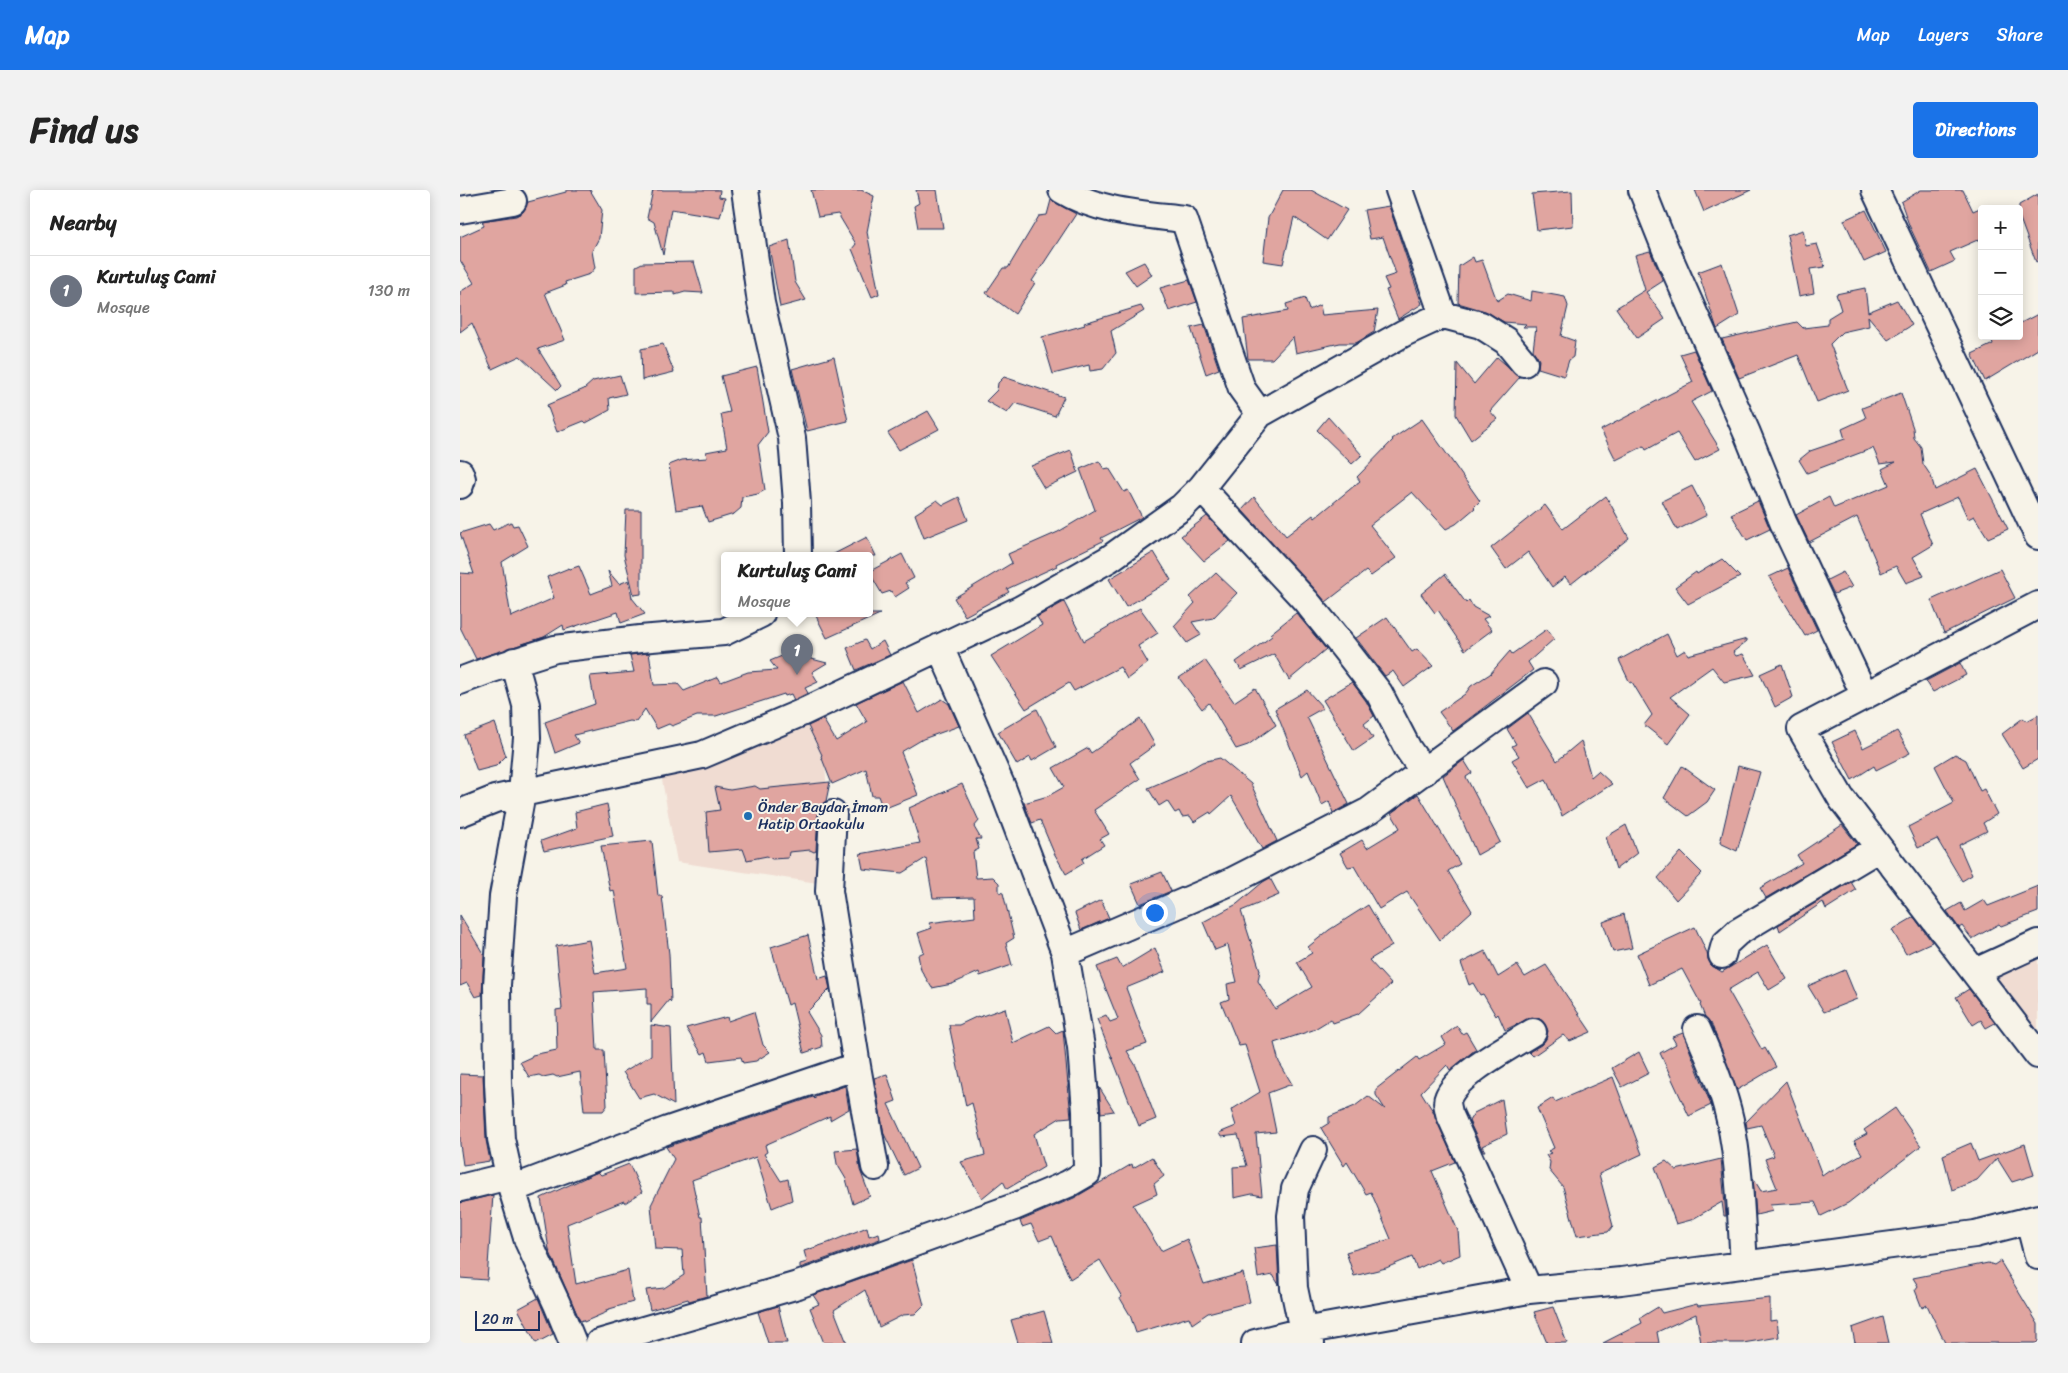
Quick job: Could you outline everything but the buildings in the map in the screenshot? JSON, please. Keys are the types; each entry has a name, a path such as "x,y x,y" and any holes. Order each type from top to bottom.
{"street":[{"path":"745,190 761,303 792,438 797,503 798,552"},
{"path":"1062,190 1072,196 1122,212 1184,219 1242,389 1260,414"},
{"path":"1399,190 1443,314"},
{"path":"1642,190 1666,250 1747,433 1783,522 1865,696"},
{"path":"1884,194 2038,536"},
{"path":"460,210 513,201"},
{"path":"460,812 522,793 702,755 801,713 1021,609 1109,559 1182,507 1202,488 1260,414 1404,333 1443,314 1481,325 1506,341 1524,363"},
{"path":"460,472 462,478 460,484"},
{"path":"1202,488 1306,601 1344,648 1379,693 1408,749 1424,772"},
{"path":"2038,605 1801,730 1841,798 2038,1055"},
{"path":"460,681 514,661 555,649 724,632 755,617"},
{"path":"599,1343 798,1285 1014,1207 1087,1174 1086,1111 1081,1047 1065,953 1002,786 940,647"},
{"path":"514,661 526,705 527,738 522,793 503,896 497,985 498,1082 501,1139 511,1183 528,1241 573,1343"},
{"path":"1065,953 1230,882 1369,811 1544,683"},
{"path":"833,814 829,891 875,1166"},
{"path":"1722,955 1725,944 1738,932 1879,848"},
{"path":"1975,972 2038,943"},
{"path":"1697,1029 1718,1077 1730,1120 1740,1197 1744,1265"},
{"path":"1529,1290 1449,1113 1447,1100 1453,1088 1475,1068 1533,1032"},
{"path":"460,1188 511,1183 857,1066"},
{"path":"1307,1337 1294,1288 1291,1216 1294,1189 1313,1150"},
{"path":"1255,1343 1307,1337 1529,1290 1621,1281 1975,1234 2034,1219 2038,1256"}],"shaded area":[{"name":"Önder Baydar İmam Hatip Ortaokulu","path":"823,718 831,885 677,862 660,769"},
{"path":"2038,955 2038,1045 1985,974"}],"place":[{"name":"Kurtuluş Cami","path":"797,675"},
{"name":"Önder Baydar İmam Hatip Ortaokulu","path":"748,816"}]}
